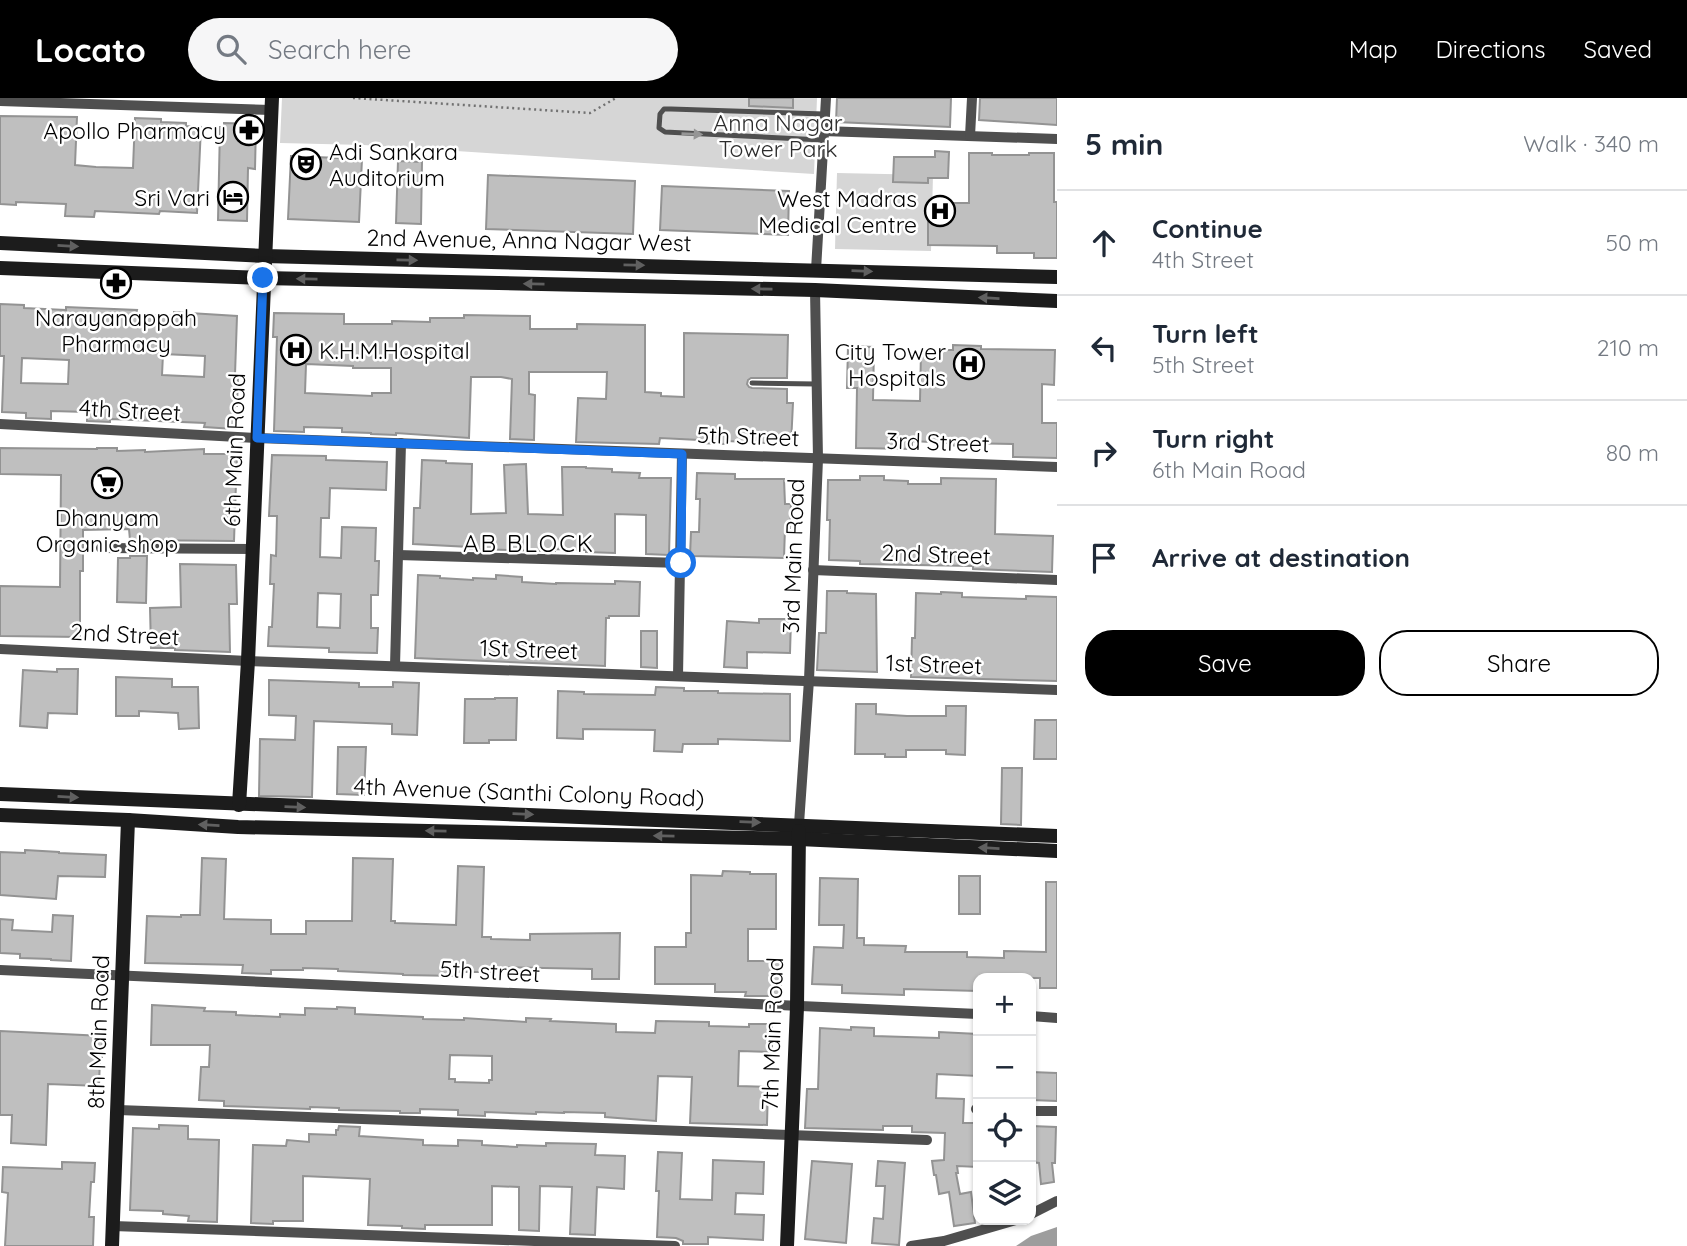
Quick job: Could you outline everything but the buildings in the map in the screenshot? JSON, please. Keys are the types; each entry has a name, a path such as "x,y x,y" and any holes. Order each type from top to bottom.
{"street":[{"path":"816,270 825,98"},
{"path":"970,136 972,98"},
{"path":"0,101 272,104"},
{"name":"6th Main Road","path":"239,805 248,661 272,104"},
{"path":"822,135 1057,139"},
{"name":"2nd Avenue, Anna Nagar West","path":"0,243 265,256 1057,277"},
{"name":"2nd Avenue, Anna Nagar West","path":"0,268 263,278 815,290 1057,301"},
{"name":"3rd Main Road","path":"799,824 809,680 818,459 815,290"},
{"name":"4th Street","path":"0,424 257,438"},
{"name":"5th Street","path":"257,438 818,459"},
{"path":"395,666 401,443"},
{"path":"678,676 682,454"},
{"name":"3rd Street","path":"818,459 1057,467"},
{"path":"101,548 253,549"},
{"path":"398,555 681,563"},
{"name":"2nd Street","path":"813,570 1057,580"},
{"name":"2nd Street","path":"0,649 248,661"},
{"name":"1St Street","path":"248,661 809,680"},
{"name":"1st Street","path":"809,680 1057,690"},
{"name":"4th Avenue (Santhi Colony Road)","path":"0,794 1057,836"},
{"name":"4th Avenue (Santhi Colony Road)","path":"0,815 239,827 799,839 1057,851"},
{"name":"8th Main Road","path":"112,1246 128,820"},
{"name":"7th Main Road","path":"786,1246 797,1007 799,824"},
{"name":"5th street","path":"0,970 973,1014"},
{"path":"1036,1016 1057,1017"},
{"path":"118,1110 927,1140"},
{"path":"1036,1111 1057,1111"},
{"path":"1036,1211 1057,1200"},
{"path":"911,1246 944,1241 999,1225"},
{"path":"113,1226 675,1246"}],"lane":[{"path":"822,135 665,132 659,128 660,114 664,109 671,108 824,114"},
{"path":"751,383 816,384"}],"path":[{"path":"353,98 590,113 616,98"}],"green space":[{"name":"Anna Nagar Tower Park","path":"282,98 817,98 814,174 364,145 280,143"},
{"path":"837,173 933,175 931,251 835,249"}],"shaded area":[{"path":"1057,1227 1057,1246 1016,1246 1031,1236"}],"place":[{"name":"Apollo Pharmacy","path":"249,130"},
{"name":"Adi Sankara Auditorium","path":"306,164"},
{"name":"Sri Vari","path":"233,197"},
{"name":"West Madras Medical Centre","path":"940,211"},
{"name":"Narayanappah Pharmacy","path":"116,283"},
{"name":"K.H.M.Hospital","path":"296,350"},
{"name":"City Tower Hospitals","path":"969,364"},
{"name":"Dhanyam Organic shop","path":"107,483"}],"district":[{"name":"AB BLOCK","path":"529,543"}],"route":[{"path":"263,278 257,438 682,454 681,563"}]}
